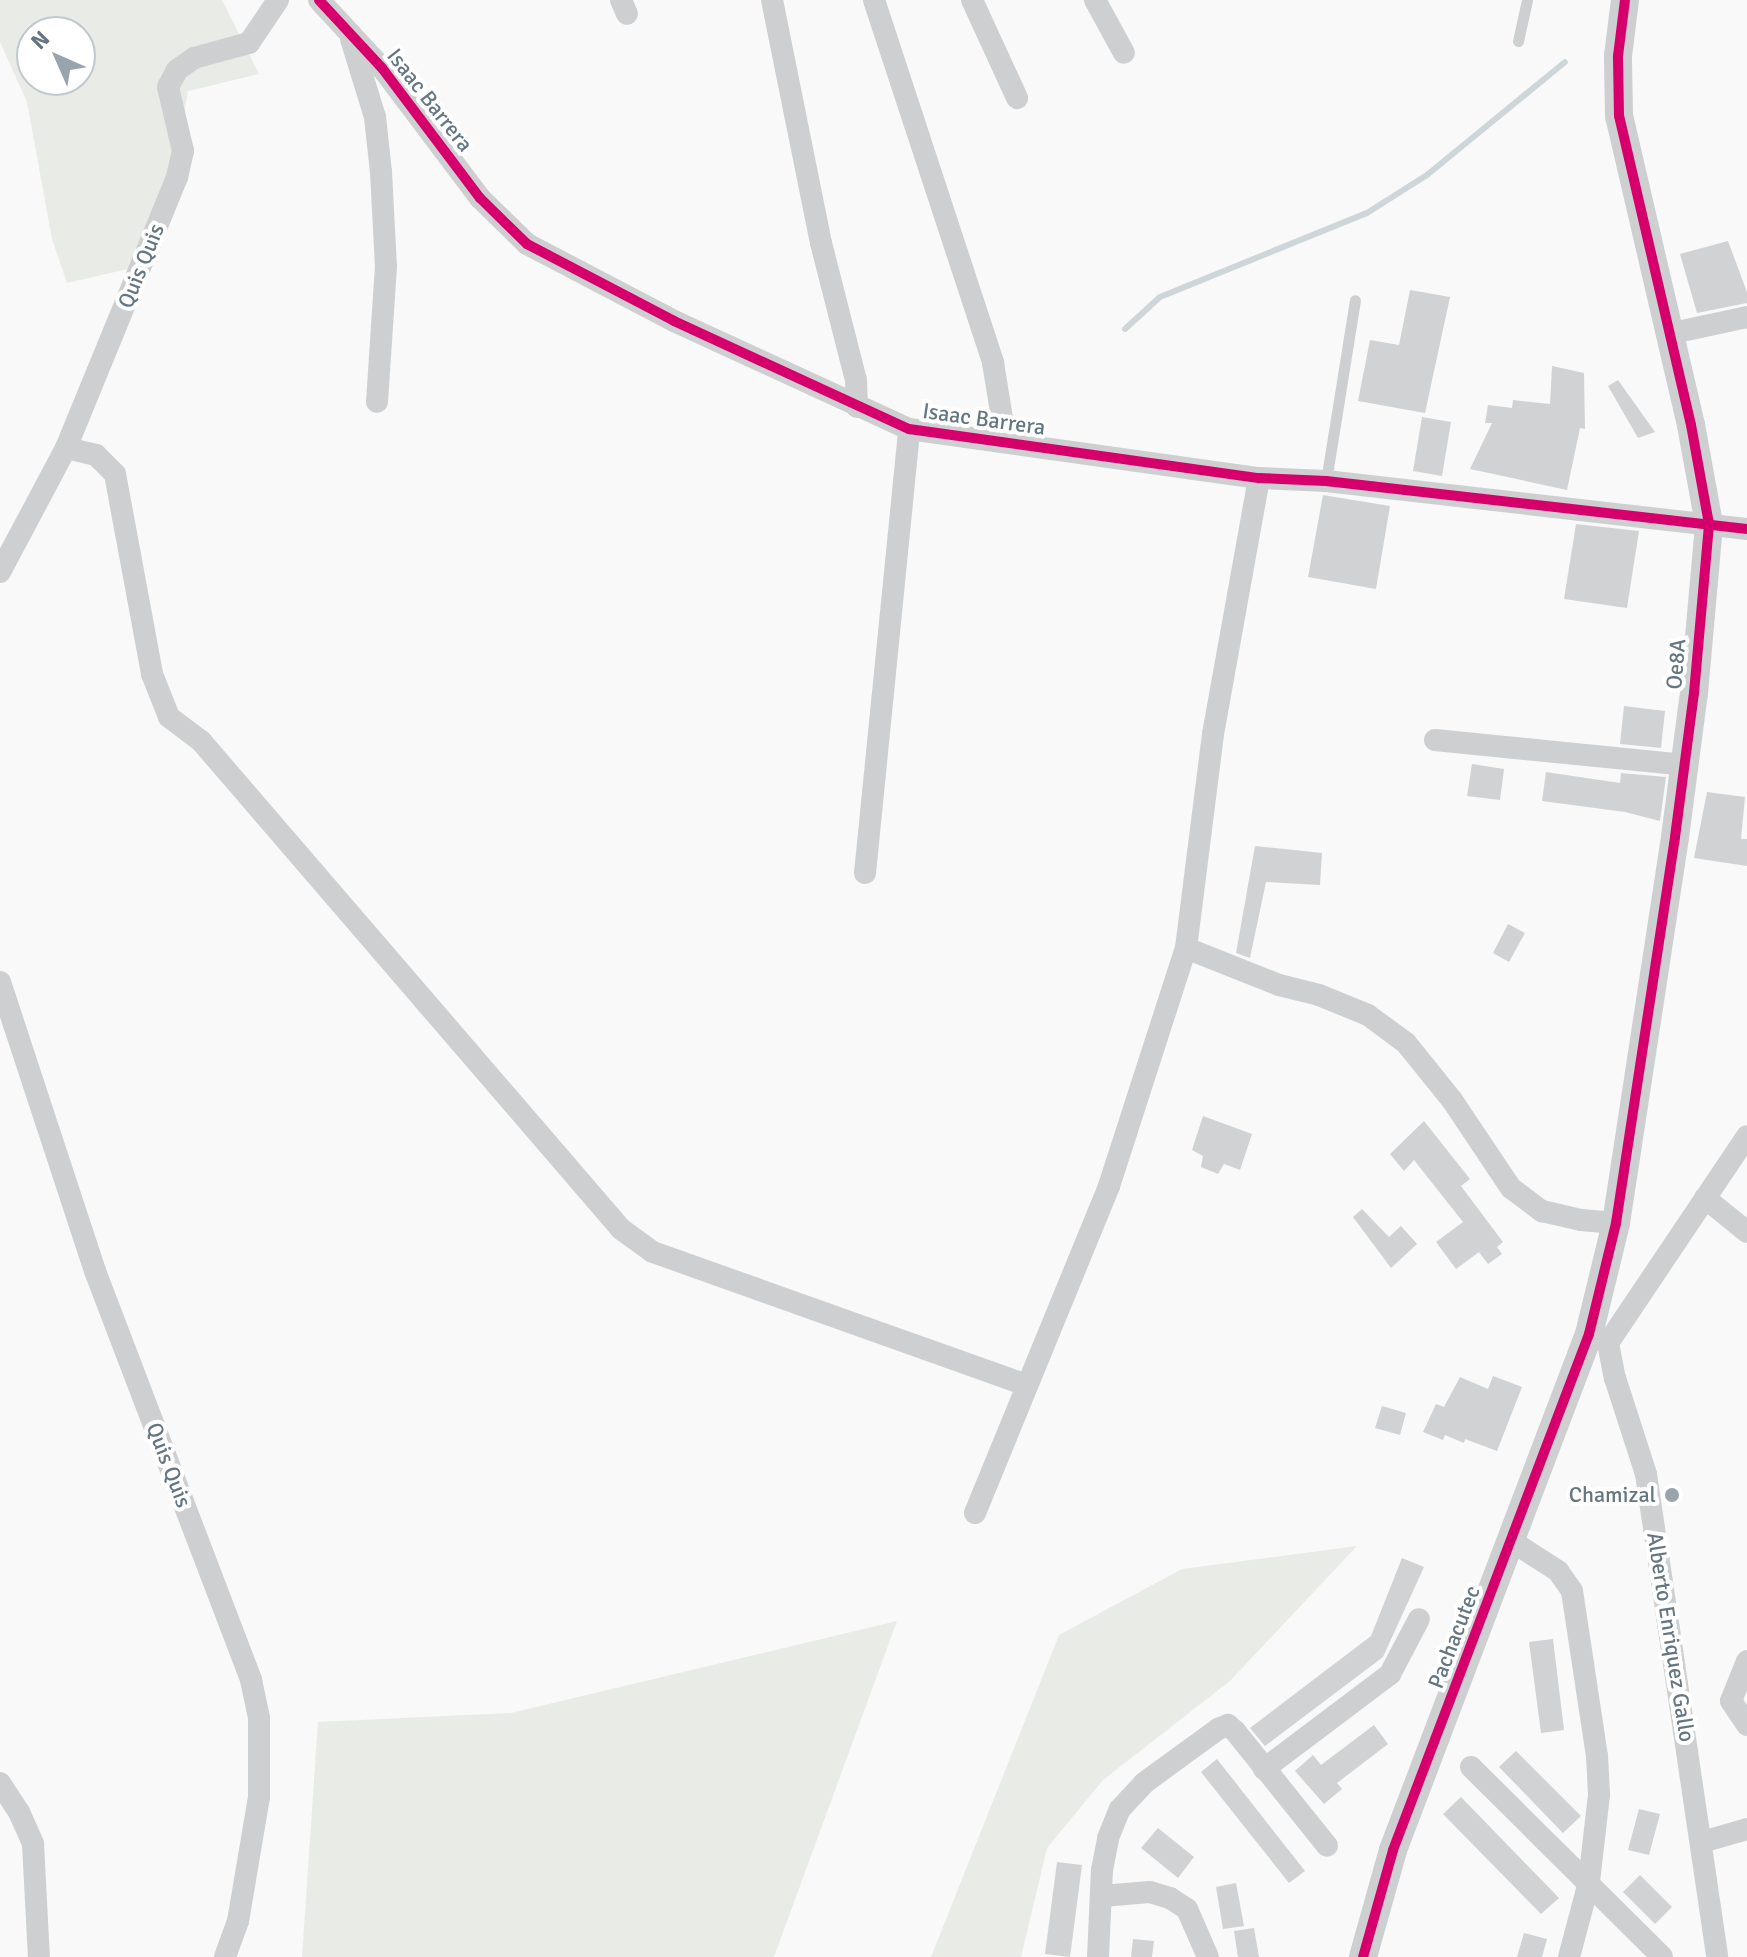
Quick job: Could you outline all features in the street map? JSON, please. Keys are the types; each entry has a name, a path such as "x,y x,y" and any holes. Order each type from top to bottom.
{"street":[{"name":"Quis Quis","path":"0,572 66,448 177,177 183,151 168,87 177,70 194,58 249,43 278,0"},
{"name":"Isaac Barrera","path":"319,0 382,68 480,198 527,244 674,321 909,429 1259,478 1326,481 1747,529"},
{"path":"772,0 821,243 856,380 857,407"},
{"path":"874,0 993,363 1006,442"},
{"path":"972,0 1017,98"},
{"path":"1095,0 1124,53"},
{"name":"Oe8A","path":"1598,1338 1685,765 1709,524 1699,463 1619,116 1618,56 1625,0"},
{"path":"350,34 375,117 381,172 386,266 377,402"},
{"path":"1668,334 1747,317"},
{"path":"865,873 909,429"},
{"path":"66,448 96,455 115,474 152,674 169,717 201,741 621,1229 653,1252 1027,1385"},
{"path":"975,1513 1109,1186 1186,948 1213,734 1259,478"},
{"path":"1435,740 1685,765"},
{"path":"1186,948 1279,985 1319,995 1368,1015 1406,1043 1452,1100 1511,1188 1542,1211 1581,1220 1616,1223"},
{"name":"Quis Quis","path":"0,982 95,1271 251,1680 259,1718 259,1797 238,1921 225,1957"},
{"name":"Pachacutec","path":"1363,1957 1393,1850 1513,1542 1598,1338 1705,1198 1747,1136"},
{"path":"1705,1198 1747,1232"},
{"name":"Alberto Enriquez Gallo","path":"1598,1338 1615,1378 1646,1474 1717,1957"},
{"path":"1513,1542 1558,1571 1572,1591 1597,1756 1599,1795 1589,1882 1569,1957"},
{"path":"1264,1769 1390,1674 1419,1619"},
{"path":"1747,1661 1731,1701 1747,1725"},
{"path":"1098,1957 1108,1838 1120,1809 1144,1783 1228,1725 1327,1846"},
{"path":"1471,1767 1662,1957"},
{"path":"0,1783 19,1812 33,1844 39,1957"},
{"path":"1702,1842 1747,1829"},
{"path":"1102,1896 1150,1892 1170,1898 1187,1909 1208,1957"}],"lane":[{"path":"1518,41 1527,0"},
{"path":"1326,481 1355,300"}],"shaded area":[{"path":"0,0 222,0 259,74 188,91 158,262 67,283 52,239 24,96 96,96 96,16 16,16 16,78 0,42"},
{"path":"1357,1546 1230,1681 1103,1780 1047,1848 1021,1957 931,1957 1059,1635 1182,1569"},
{"path":"897,1621 774,1957 302,1957 318,1722 511,1713"}],"building":[{"path":"1728,241 1747,292 1747,303 1697,313 1680,254"},
{"path":"1410,290 1450,297 1425,413 1358,401 1370,340 1399,345"},
{"path":"1552,366 1584,373 1585,429 1580,428 1567,490 1470,469 1492,423 1485,423 1488,405 1512,408 1513,400 1550,404"},
{"path":"1618,380 1655,432 1638,438 1608,386"},
{"path":"1422,417 1451,422 1442,476 1413,471"},
{"path":"1323,495 1390,506 1376,589 1308,577"},
{"path":"1576,524 1639,531 1627,608 1564,599"},
{"path":"1624,706 1665,711 1661,748 1620,744"},
{"path":"1472,764 1504,769 1500,800 1467,796"},
{"path":"1546,772 1620,783 1621,773 1666,777 1660,821 1625,812 1542,801"},
{"path":"1707,792 1745,797 1741,839 1747,839 1747,866 1694,858"},
{"path":"1255,846 1322,853 1320,885 1266,882 1250,958 1236,953"},
{"path":"1508,924 1525,933 1509,962 1493,953"},
{"path":"1203,1116 1252,1134 1240,1170 1224,1164 1218,1174 1201,1167 1203,1156 1192,1150"},
{"path":"1424,1121 1470,1179 1461,1186 1503,1242 1497,1247 1502,1254 1488,1264 1479,1252 1456,1269 1436,1242 1463,1222 1414,1160 1404,1171 1390,1154"},
{"path":"1362,1209 1389,1237 1401,1226 1417,1244 1391,1268 1353,1217"},
{"path":"1493,1376 1522,1387 1497,1451 1465,1439 1464,1443 1445,1435 1443,1440 1423,1432 1436,1404 1444,1407 1460,1377 1488,1389"},
{"path":"1382,1406 1406,1413 1400,1435 1375,1428"},
{"path":"1402,1558 1424,1567 1383,1657 1265,1746 1250,1728 1371,1636"},
{"path":"1553,1639 1564,1730 1541,1733 1529,1642"},
{"path":"1374,1725 1388,1744 1337,1783 1342,1789 1324,1804 1295,1771 1313,1755 1321,1765"},
{"path":"1516,1751 1581,1816 1563,1833 1499,1767"},
{"path":"1217,1759 1305,1871 1289,1883 1201,1772"},
{"path":"1461,1797 1559,1898 1541,1914 1443,1814"},
{"path":"1639,1809 1660,1814 1649,1855 1628,1850"},
{"path":"1158,1828 1194,1857 1178,1878 1141,1848"},
{"path":"1057,1862 1082,1865 1070,1957 1045,1954"},
{"path":"1640,1875 1672,1907 1655,1924 1623,1892"},
{"path":"1236,1883 1244,1926 1223,1929 1216,1887"},
{"path":"1254,1928 1259,1957 1238,1957 1234,1931"},
{"path":"1524,1933 1547,1939 1542,1957 1517,1957"},
{"path":"1133,1939 1154,1941 1152,1957 1131,1957"}],"waterway":[{"path":"1125,329 1160,297 1367,213 1427,175 1565,62"}],"cycle path":[{"path":"319,0 382,68 480,198 527,244 674,321 909,429 1259,478 1326,481 1747,529"},
{"path":"1363,1957 1393,1850 1589,1334 1616,1223 1675,837 1694,693 1709,524 1691,425 1619,116 1618,56 1625,0"}],"place":[{"name":"Chamizal","path":"1672,1495"}]}
